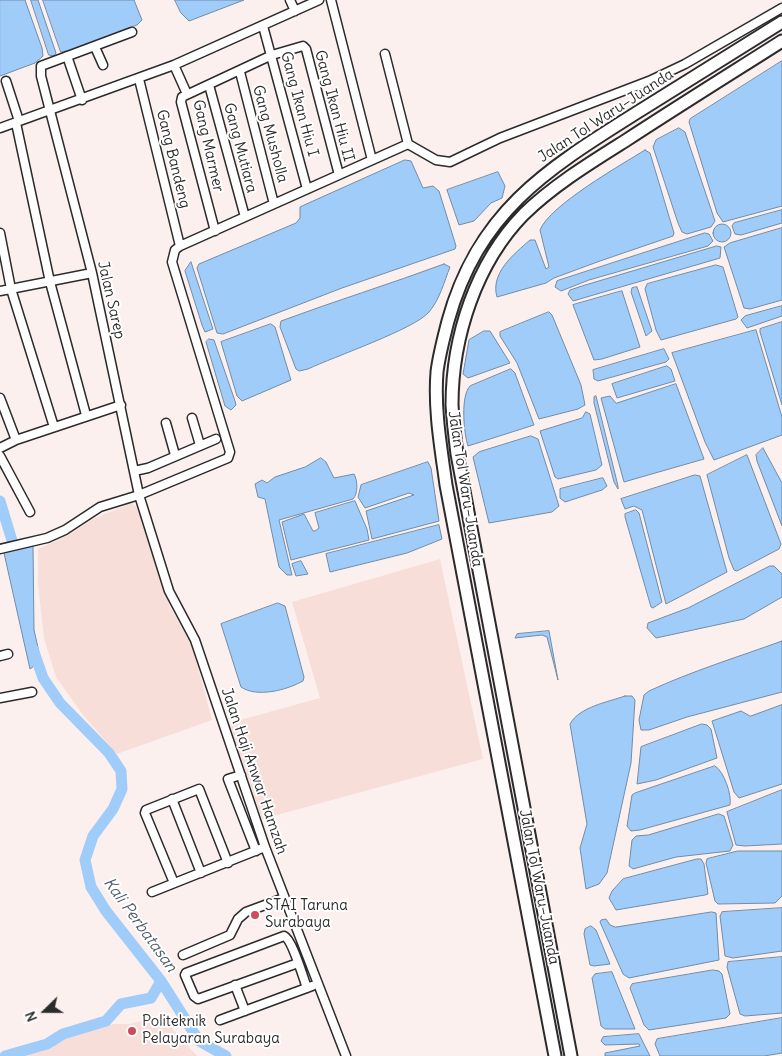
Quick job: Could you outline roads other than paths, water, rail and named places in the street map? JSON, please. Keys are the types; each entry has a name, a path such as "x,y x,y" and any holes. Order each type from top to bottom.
{"highway":[{"name":"Jalan Tol Waru–Juanda","path":"555,1056 446,485 438,434 437,370 444,338 462,277 481,242 509,208 542,176 577,150 782,22"},
{"name":"Jalan Tol Waru–Juanda","path":"571,1056 457,454 452,405 454,369 464,318 494,251 524,214 562,181 782,41"}],"street":[{"path":"0,128 17,119 81,96 139,79 174,65 318,0"},
{"path":"331,0 372,160"},
{"path":"291,2 295,11"},
{"path":"385,54 408,144 436,160 450,162 508,135 648,81 685,64 782,8"},
{"name":"Gang Ikan Hiu I","path":"263,26 307,189"},
{"path":"81,96 67,56 132,32"},
{"name":"Gang Ikan Hiu II","path":"272,55 303,46 306,49 339,175"},
{"path":"95,47 103,65"},
{"name":"Gang Marmer","path":"215,230 180,102 186,93 240,72 272,55"},
{"name":"Jalan Sarep","path":"67,56 41,66 46,94 92,273 139,496"},
{"path":"174,65 186,93"},
{"name":"Gang Musholla","path":"240,72 274,204"},
{"name":"Gang Bandeng","path":"139,79 180,246"},
{"path":"6,81 17,119 50,282 86,415"},
{"name":"Gang Mutiara","path":"209,85 245,217"},
{"path":"0,549 39,541 65,530 91,511 139,496 224,461 230,452 172,262 173,255 180,246 408,144"},
{"path":"0,233 11,289 54,427"},
{"path":"0,291 92,273"},
{"path":"0,398 16,440"},
{"path":"0,448 16,440 86,415 121,405"},
{"path":"192,418 200,445"},
{"path":"166,423 175,455"},
{"path":"136,477 146,469 175,455 216,439"},
{"path":"0,456 30,512"},
{"name":"Jalan Haji Anwar Hamzah","path":"139,496 169,591 195,640 284,898 346,1056"},
{"path":"0,698 32,692"},
{"path":"241,774 228,779 256,851"},
{"path":"174,883 145,813 146,810 172,798 199,789 228,863"},
{"path":"172,798 201,873"},
{"path":"152,892 266,847"},
{"path":"183,955 230,935 238,919 246,912 284,898"},
{"path":"298,963 196,998 185,974 284,936 288,938 298,963 307,988"},
{"path":"220,1020 318,983"},
{"path":"235,985 245,1011"}],"water":[{"path":"0,0 25,0 43,56 35,63 0,76"},
{"path":"31,0 38,0 56,53 54,56 49,55"},
{"path":"43,0 134,0 142,20 137,25 72,50 61,52"},
{"path":"175,0 244,0 189,21 181,13"},
{"path":"782,61 782,206 723,222 717,213 689,122 690,119"},
{"path":"679,128 685,132 715,221 711,227 687,234 682,232 678,223 653,147 656,140"},
{"path":"645,150 650,153 674,233 673,236 554,278 546,283 497,297 496,288 500,272 511,258 530,240 535,240 546,269 549,267 540,230 546,220 557,209 587,186"},
{"path":"405,160 411,161 423,188 433,186 439,191 456,246 455,249 342,288 223,334 217,333 197,268 199,264 296,223 300,218 300,207"},
{"path":"498,172 505,186 502,198 491,203 474,221 459,225 447,190"},
{"path":"782,210 782,223 741,235 735,234 732,226 734,223"},
{"path":"722,224 728,227 731,233 728,239 722,242 716,239 713,233 716,227"},
{"path":"782,228 782,300 750,309 744,308 724,247 730,243"},
{"path":"705,233 709,234 713,241 708,246 589,280 561,291 555,287 557,281"},
{"path":"717,246 721,247 720,258 573,301 568,294 570,290 582,286"},
{"path":"191,262 213,329 205,332 185,271"},
{"path":"444,264 450,267 436,302 421,319 391,334 308,369 299,371 296,369 280,327 281,321"},
{"path":"716,265 723,267 738,317 661,340 656,330 645,289 647,284"},
{"path":"637,287 652,331 646,336 631,292 632,288"},
{"path":"622,291 640,347 594,360 573,305"},
{"path":"782,306 782,316 747,328 741,320 745,316"},
{"path":"549,312 552,315 581,385 585,405 578,409 539,419 517,363 500,336 500,332"},
{"path":"782,322 782,405 760,329"},
{"path":"271,324 275,327 291,380 242,401 237,396 221,342"},
{"path":"756,330 782,417 782,435 714,460 705,442 672,353"},
{"path":"484,331 490,331 510,363 468,378 463,374 469,340"},
{"path":"209,339 214,340 235,401 236,405 231,410 225,406 206,342"},
{"path":"664,349 669,359 666,362 598,381 594,379 593,370"},
{"path":"667,366 671,369 675,381 617,398 612,384"},
{"path":"511,369 515,373 534,425 468,446 464,415 467,391 470,386"},
{"path":"676,384 704,459 624,482 601,398 610,396 616,403"},
{"path":"596,396 618,489 614,482 594,403 594,397"},
{"path":"586,412 590,414 602,465 596,470 558,479 555,477 540,431 582,418"},
{"path":"531,436 538,439 559,506 552,512 489,523 473,457 479,452"},
{"path":"763,448 782,483 782,526 757,461 756,455"},
{"path":"747,455 781,544 779,549 737,571 734,570 729,558 707,475"},
{"path":"321,458 326,462 334,478 354,474 357,491 353,499 279,520 292,575 287,575 279,567 265,499 258,497 255,484 262,480 267,483 275,477 305,467"},
{"path":"428,462 431,468 439,521 372,539 366,511 414,495 409,493 365,508 358,497 361,485"},
{"path":"695,475 700,476 727,572 666,604 642,510 634,506 625,509 621,499"},
{"path":"603,478 607,486 602,490 565,502 560,498 560,489"},
{"path":"355,501 367,529 369,540 291,560 282,522 304,514 313,531 315,531 319,528 315,513"},
{"path":"636,510 639,513 662,602 653,608 651,607 625,517 625,514"},
{"path":"439,525 442,539 407,553 330,572 326,554"},
{"path":"33,546 34,630 41,661 30,669 4,553"},
{"path":"301,561 308,574 296,576 292,564"},
{"path":"770,566 774,566 782,574 782,597 744,619 656,638 647,628 648,623 688,608"},
{"path":"278,603 285,606 304,677 303,681 272,692 248,690 241,687 221,624"},
{"path":"549,631 558,680 547,637 542,635 515,638 517,634"},
{"path":"782,641 782,692 687,717 649,730 641,730 639,720 644,695 649,691"},
{"path":"625,696 632,696 635,700 631,763 607,873 599,884 586,889 580,848 587,824 570,724 574,718 587,709"},
{"path":"782,705 782,784 739,798 734,792 712,721 741,711 750,716"},
{"path":"702,724 707,725 711,729 717,758 656,780 637,784 641,747"},
{"path":"715,766 727,784 730,805 640,830 631,831 627,826 632,795"},
{"path":"782,790 782,844 736,845 727,812"},
{"path":"719,814 724,816 733,845 730,851 676,857 633,869 629,866 632,840 636,836 648,835"},
{"path":"738,851 782,851 782,896 775,903 718,904 715,901 706,863 707,859"},
{"path":"701,859 704,864 708,894 616,910 609,898 612,891 623,879"},
{"path":"782,908 782,951 733,958 725,956 720,916 722,912"},
{"path":"712,912 716,913 719,960 629,978 623,974 600,922 606,919 610,925 615,927"},
{"path":"591,926 596,930 610,964 590,965 584,934 585,929"},
{"path":"782,957 782,1013 745,1016 740,1014 727,967 728,962"},
{"path":"713,970 719,971 722,974 730,1014 726,1018 649,1030 644,1025 630,988 632,984"},
{"path":"612,972 635,1029 605,1029 601,1026 592,978 595,974"},
{"path":"782,1018 782,1053 764,1056 660,1056 655,1044 657,1039"},
{"path":"639,1034 650,1056 605,1056 605,1053 640,1046 639,1044 605,1045 601,1041 603,1037"}],"waterway":[{"name":"Kali Perbatasan","path":"0,501 17,557"},
{"name":"Kali Perbatasan","path":"33,649 43,678 60,703 109,753 121,771 122,789 113,809 93,836 85,860 91,887 106,911 161,981 199,1041 226,1056"},
{"path":"5,1056 47,1044 63,1034 106,1021 121,1004 151,998 161,981"}],"place":[{"name":"STAI Taruna Surabaya","path":"255,915"},
{"name":"Politeknik Pelayaran Surabaya","path":"132,1031"}]}
